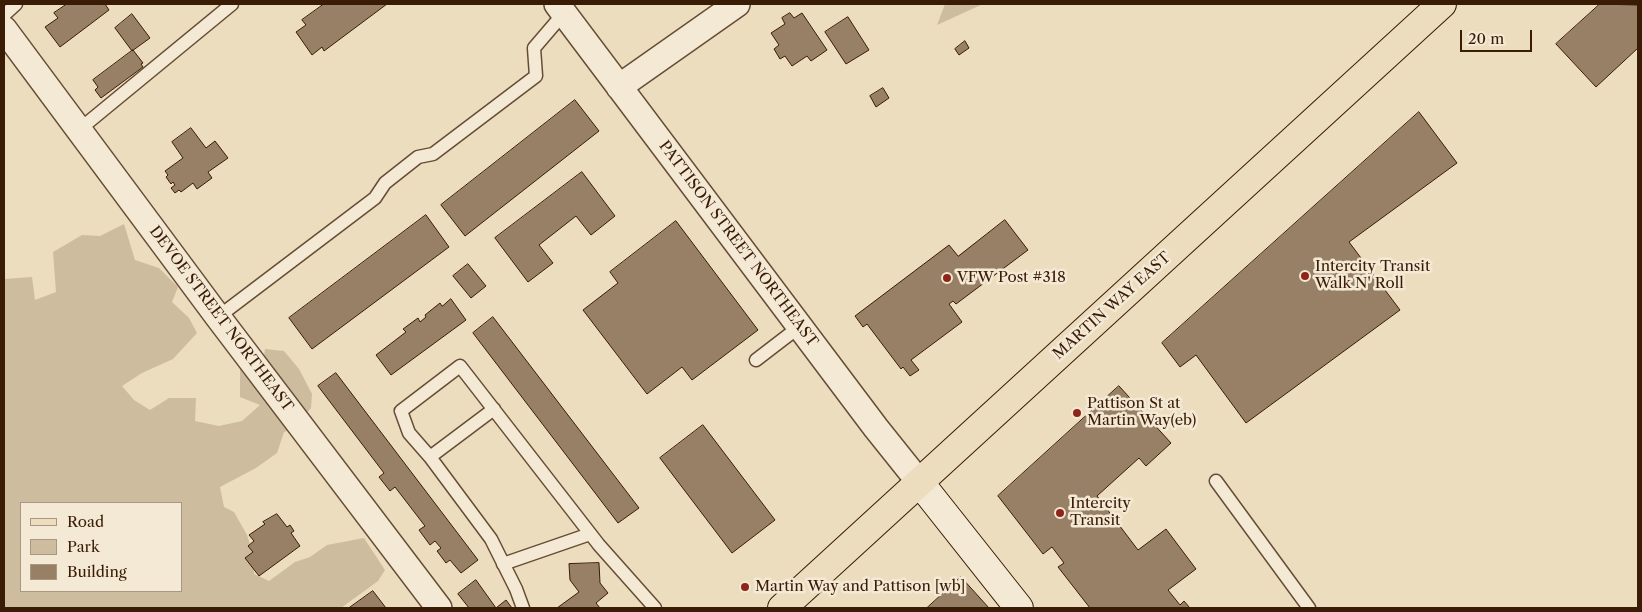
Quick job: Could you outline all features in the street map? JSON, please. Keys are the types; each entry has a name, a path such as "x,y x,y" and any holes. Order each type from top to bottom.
{"main road":[{"name":"MARTIN WAY EAST","path":"783,608 1442,4"}],"street":[{"path":"619,87 737,4"},
{"name":"PATTISON STREET NORTHEAST","path":"560,8 876,428 920,483"},
{"name":"DEVOE STREET NORTHEAST","path":"4,29 218,317 439,608"},
{"path":"920,483 1019,608"}],"lane":[{"path":"4,15 16,4"},
{"path":"80,129 232,4"},
{"path":"218,317 375,198 385,183 418,157 434,154 536,76 534,48 560,8"},
{"path":"756,360 800,326"},
{"path":"523,608 516,589 491,539 430,457 409,433 402,411 460,366 590,534 655,608"},
{"path":"430,457 494,409"},
{"path":"1216,481 1309,608"},
{"path":"503,564 590,534"}],"green space":[{"path":"945,4 983,4 937,25"},
{"path":"124,224 135,260 159,268 178,287 172,302 189,318 197,333 173,359 142,373 122,386 134,400 150,410 169,398 196,398 195,421 219,426 242,421 260,405 240,397 240,369 263,363 265,349 284,351 299,369 312,394 311,408 293,429 284,432 277,453 256,468 220,487 224,507 234,512 247,535 254,557 254,574 269,581 295,562 310,557 327,545 364,538 385,570 378,581 341,608 4,608 4,279 32,277 35,300 56,292 53,252 82,235 100,236"}],"building":[{"path":"67,4 105,4 109,10 60,47 45,27 58,18 54,13"},
{"path":"324,4 387,4 324,51 322,47 312,55 296,32 306,25 302,20"},
{"path":"1600,4 1638,5 1638,48 1596,87 1556,44"},
{"path":"790,13 794,18 802,13 827,50 811,61 807,56 792,66 785,56 780,59 774,49 779,45 771,33 785,24 782,18"},
{"path":"132,14 150,38 132,51 115,28"},
{"path":"848,17 869,50 846,64 825,32"},
{"path":"965,41 969,48 959,55 955,49"},
{"path":"133,50 143,63 141,64 143,67 101,98 95,90 98,87 93,80"},
{"path":"883,88 889,98 876,107 870,96"},
{"path":"575,100 599,131 465,236 441,205"},
{"name":"Intercity Transit Walk N' Roll","path":"1419,112 1457,163 1349,242 1400,310 1246,423 1196,355 1180,367 1162,343"},
{"path":"191,128 206,148 215,141 228,158 208,172 212,178 197,189 193,183 181,192 179,190 175,193 171,188 175,185 173,182 171,184 166,177 168,175 165,171 183,158 172,142"},
{"path":"582,172 615,216 591,235 576,216 539,245 553,263 528,282 495,238"},
{"path":"426,215 449,247 312,349 289,318"},
{"name":"VFW Post #318","path":"1005,220 1028,250 956,304 953,301 949,304 962,322 911,360 919,370 910,376 903,367 901,369 867,324 863,327 855,316 949,245 958,256"},
{"path":"676,221 758,330 692,380 682,367 647,394 583,310 618,283 610,272"},
{"path":"468,264 486,286 471,298 453,276"},
{"path":"451,299 466,320 391,375 376,355 406,332 403,329 418,318 420,322 426,317 425,315 440,303 442,306"},
{"path":"493,317 639,508 618,523 473,333"},
{"path":"336,373 478,560 461,573 450,560 446,563 437,551 441,548 435,541 430,545 419,530 425,526 395,487 390,491 379,477 384,473 318,386"},
{"name":"Intercity Transit","path":"1119,386 1171,443 1146,466 1139,458 1097,496 1138,550 1166,529 1196,569 1168,590 1180,605 1184,601 1190,608 1090,608 1058,567 1064,563 1052,547 1043,554 998,496"},
{"path":"703,425 775,520 732,553 660,458"},
{"path":"277,514 287,527 290,525 294,531 291,533 300,546 259,576 245,558 253,552 248,546 254,541 249,535 265,524 263,522"},
{"path":"599,563 600,583 608,593 596,603 600,608 557,608 579,592 570,580 569,564"},
{"path":"961,577 989,608 927,608"},
{"path":"476,580 496,608 469,608 458,594"},
{"path":"373,591 386,608 349,608"},
{"path":"506,600 512,608 496,608"}],"place":[{"name":"Intercity Transit Walk N' Roll","path":"1305,276"},
{"name":"VFW Post #318","path":"947,278"},
{"name":"Pattison St at Martin Way(eb)","path":"1077,413"},
{"name":"Intercity Transit","path":"1060,513"},
{"name":"Martin Way and Pattison [wb]","path":"745,587"}]}
